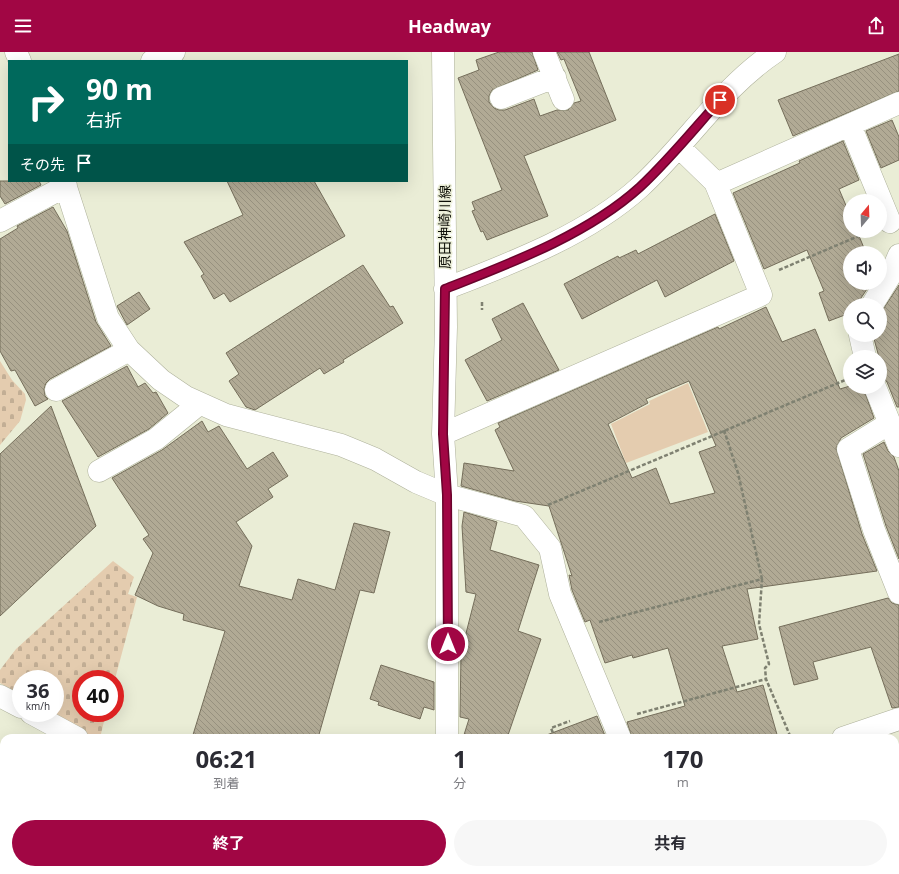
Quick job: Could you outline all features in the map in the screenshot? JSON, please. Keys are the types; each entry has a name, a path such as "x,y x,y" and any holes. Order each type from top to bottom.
{"street":[{"path":"154,60 174,52"},
{"path":"544,52 563,99"},
{"path":"445,289 561,239 594,221 640,188 679,147 730,88 760,61 774,52"},
{"name":"原田神崎川線","path":"447,734 447,495 443,434 449,54"},
{"path":"501,98 555,77"},
{"path":"716,184 899,103"},
{"path":"850,125 890,222"},
{"path":"443,434 761,295 716,184 679,147"},
{"path":"0,221 65,184 108,318 129,350 161,380 199,404 240,420 353,449 375,459 416,482 447,495 524,516 550,548 560,594 617,729"},
{"path":"876,298 890,276 899,255"},
{"path":"56,390 129,350"},
{"path":"878,394 899,446"},
{"path":"99,471 156,440 199,404"},
{"path":"890,423 848,449 874,530 899,593"},
{"path":"0,696 12,702"},
{"path":"859,734 899,719"},
{"path":"48,722 70,734"}],"path":[{"path":"755,280 854,238"},
{"path":"524,516 569,495 843,380"},
{"path":"724,430 738,473 762,579 758,624 769,664 766,668 766,679 789,734"},
{"path":"574,629 762,579"},
{"path":"617,729 766,679"},
{"path":"553,734 551,728 570,721"}],"green space":[{"path":"0,361 12,380 25,394 26,400 20,421 0,445"},
{"path":"688,383 708,432 626,463 611,424 650,404 649,401"},
{"path":"113,561 134,577 128,594 137,597 117,670 72,670 72,722 104,722 101,734 88,734 64,720 64,670 12,670 12,690 0,683 0,670 16,649"}],"building":[{"path":"499,52 532,52 538,70 492,90 489,96 489,102 494,108 505,110 534,99 540,116 557,110 568,110 574,103 581,101 564,59 561,60 557,52 589,52 616,120 524,156 548,216 487,240 483,231 481,232 472,211 475,210 472,202 502,190 458,78 479,70 476,60"},
{"path":"899,54 899,91 793,136 778,100"},
{"path":"892,120 899,137 899,160 881,168 866,131"},
{"path":"843,141 859,180 839,189 843,198 843,238 860,238 863,246 843,246 843,290 866,290 861,298 843,298 843,316 829,321 819,293 824,291 807,250 764,269 733,193 800,163 799,161"},
{"path":"0,181 40,182 41,185 5,204 0,196"},
{"path":"227,182 315,182 345,236 230,302 224,293 214,299 201,276 204,274 184,242 243,215"},
{"path":"53,207 67,231 96,322 111,346 50,379 46,383 44,389 45,396 48,399 35,406 15,370 11,371 0,351 0,239 18,228 17,226"},
{"path":"715,214 734,261 665,297 657,280 582,319 564,284 618,256 619,258 636,250 638,254"},
{"path":"363,265 390,307 393,306 403,323 343,360 344,362 324,374 320,368 255,410 246,407 229,381 239,374 226,353"},
{"path":"899,285 899,407 897,407 887,382 887,350 877,350 875,342 887,342 887,303"},
{"path":"139,292 150,309 127,325 117,306"},
{"path":"523,303 559,370 487,401 465,360 502,340 492,319"},
{"path":"766,307 782,342 815,329 840,389 843,388 843,394 865,394 874,418 841,438 836,448 862,534 877,571 747,589 758,639 722,646 737,692 763,685 777,734 631,734 627,722 685,706 668,648 633,658 632,655 605,663 590,620 585,622 572,590 569,575 572,576 549,506 515,501 461,486 464,463 514,471 495,430 500,427 498,423 718,327 719,329","holes":["689,381 716,446 699,452 715,493 670,504 656,468 632,478 608,424 648,403 646,399"]},
{"path":"127,366 138,387 145,383 153,393 156,392 168,413 149,429 98,457 62,401"},
{"path":"51,406 96,526 0,616 0,454"},
{"path":"202,421 208,432 219,426 247,469 273,452 288,476 268,489 273,497 236,522 252,546 239,586 292,600 298,579 335,590 354,523 390,532 374,593 360,590 319,734 193,734 225,631 183,620 184,614 158,606 135,595 153,553 143,539 149,535 112,478 162,450"},
{"path":"884,442 888,451 894,457 899,471 899,559 886,526 863,454"},
{"path":"464,512 497,522 490,550 539,565 518,631 541,639 508,734 464,734 469,719 460,717 461,653 476,594 466,592 462,526"},
{"path":"888,598 892,603 899,605 899,707 892,708 871,647 813,662 818,679 794,685 779,627"},
{"path":"381,665 434,682 434,710 424,707 420,719 378,705 379,702 370,699"},
{"path":"597,716 604,734 549,734"}],"route":[{"path":"448,644 447,495 443,434 446,327 445,289 481,275 578,231 610,211 640,188 720,100"}]}
